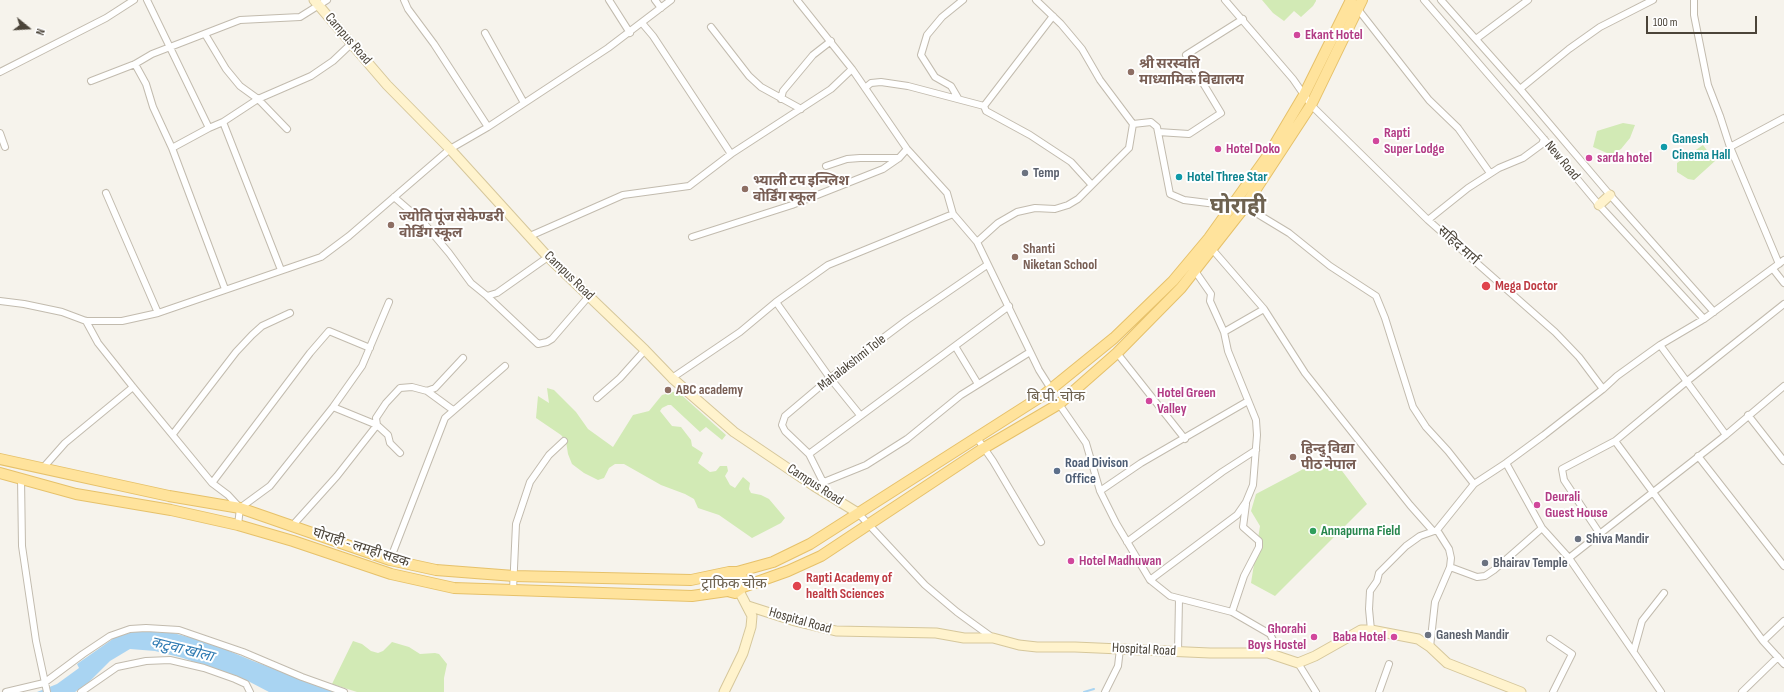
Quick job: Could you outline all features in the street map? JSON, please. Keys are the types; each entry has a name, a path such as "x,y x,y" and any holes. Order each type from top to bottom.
{"main road":[{"name":"घोराही - लमही सडक","path":"0,459 169,496 240,508 293,525 390,560 436,570 514,576 691,580 773,562 804,547 977,438 1050,389 1114,338 1173,281 1232,205 1269,154 1357,3"},
{"path":"741,589 743,576 733,572 725,575 723,583 727,590 731,592 741,589 788,571 822,556 984,448 1059,403 1117,353 1181,288 1243,209 1311,105 1357,3"},
{"path":"1232,205 1243,209"},
{"path":"1050,389 1059,403"},
{"path":"1050,389 1059,403"},
{"name":"घोराही - लमही सडक","path":"0,473 76,494 170,510 238,525 293,540 391,574 454,588 692,596 727,590"}],"street":[{"path":"0,72 106,18 134,0"},
{"path":"147,0 209,128"},
{"path":"91,81 135,64 152,54 240,20 300,17 316,3 327,0"},
{"path":"404,0 408,9 434,44 488,127"},
{"path":"609,0 630,33"},
{"path":"655,0 661,8"},
{"path":"0,294 1,301 62,312 86,321 122,321 158,313 321,257 450,149 488,127 630,33 671,0"},
{"path":"798,0 852,70 907,149 947,193 954,214 977,242 1030,352 1050,389"},
{"path":"958,98 951,86 935,77 921,55 927,35 942,17 963,0"},
{"path":"977,242 998,224 1017,212 1035,208 1055,209 1068,205 1078,199 1091,184 1129,148 1133,124 1100,80 1082,49 1053,16 1036,0"},
{"name":"सहिद मार्ग","path":"1225,0 1243,19 1293,79 1311,105 1428,220 1555,332 1578,357 1603,389"},
{"name":"New Road","path":"1424,0 1599,205 1704,319"},
{"name":"New Road","path":"1441,0 1520,89 1610,195 1714,312"},
{"path":"1476,39 1528,0"},
{"path":"1520,89 1569,49 1600,27 1653,0"},
{"path":"1371,630 1369,609 1370,591 1377,582 1379,573 1406,546 1420,536 1435,530 1474,484 1506,463 1603,389 1616,376 1660,345 1704,319 1781,262 1730,146 1708,85 1694,15 1694,0"},
{"name":"Campus Road","path":"316,3 387,85 450,149 548,257 672,378 734,432 819,484 858,513"},
{"path":"1357,3 1429,100 1458,128 1490,173"},
{"path":"984,106 1053,16"},
{"path":"1158,132 1189,134 1221,113 1186,55 1243,19"},
{"path":"642,23 653,36 731,154"},
{"path":"711,26 749,76 761,87 801,109"},
{"path":"485,33 524,103"},
{"path":"205,34 226,69 240,86 258,99 287,129"},
{"path":"781,99 783,91 813,55 830,41"},
{"path":"172,148 223,122 258,99 311,76 334,61 352,43"},
{"path":"135,64 146,84 153,107 172,148 225,289"},
{"path":"530,236 623,195 689,186 731,154 831,89 852,70"},
{"path":"865,88 872,83 881,82 908,86 984,106 986,111 1030,135 1071,162 1091,184"},
{"path":"1730,146 1784,118"},
{"path":"223,122 281,270"},
{"path":"1133,124 1151,122 1157,127 1170,194 1184,200 1232,205"},
{"path":"0,133 5,147"},
{"path":"1428,220 1468,188 1490,173 1523,158 1542,144 1544,139"},
{"path":"692,238 792,205 883,169 899,158 907,149"},
{"path":"826,166 847,159 899,158"},
{"path":"106,193 158,313"},
{"path":"1599,205 1610,195"},
{"path":"394,197 423,222 449,253 471,283 538,344 552,339 589,296"},
{"path":"1243,209 1256,213 1289,233 1330,266 1376,296 1385,318 1413,407 1426,427 1448,451 1474,484"},
{"path":"672,378 740,332 776,302 828,265 954,214"},
{"path":"1212,249 1264,309 1305,373 1410,505 1435,530 1449,549 1451,558 1450,567 1435,602 1430,647"},
{"path":"487,296 497,293 548,257"},
{"name":"Mahalakshmi Tole","path":"819,484 809,454 785,431 782,425 785,416 830,378 906,320 987,265"},
{"path":"1773,269 1784,283"},
{"path":"1150,580 1237,515 1246,502 1254,485 1256,420 1228,352 1224,332 1210,301 1211,294 1195,271"},
{"path":"238,525 240,508 270,486 333,407 362,366 389,302"},
{"path":"776,302 830,378 860,415"},
{"path":"1600,534 1564,480 1562,469 1615,441 1784,304"},
{"path":"809,454 1009,306"},
{"path":"1224,332 1264,309"},
{"path":"172,434 236,352 262,326 290,313"},
{"path":"86,321 98,343 212,483 228,495 240,508"},
{"path":"212,483 310,353 329,331 370,348"},
{"path":"1660,345 1726,435"},
{"path":"954,346 978,384"},
{"path":"597,398 620,378 645,350"},
{"path":"819,484 866,465 907,439 961,395 1030,352"},
{"path":"1117,353 1185,439"},
{"path":"427,391 435,388 442,382 463,358"},
{"path":"390,560 445,418 505,366"},
{"path":"1570,558 1726,435 1784,386"},
{"path":"42,469 65,443 133,387"},
{"path":"293,525 337,476 377,425 376,418 386,403 400,388 412,388 427,391 453,410"},
{"path":"1100,491 1141,463 1185,439 1248,401"},
{"path":"1059,403 1086,443 1100,491 1150,580 1170,596 1232,612 1270,634 1273,640 1272,646 1268,653"},
{"path":"333,407 377,425 388,434 390,443 400,453"},
{"path":"1748,415 1784,461"},
{"path":"977,438 1041,542"},
{"path":"513,590 516,524 530,482 549,455 564,441"},
{"path":"1615,441 1763,641 1784,664"},
{"path":"1128,542 1222,472 1256,450"},
{"path":"1698,456 1784,566"},
{"path":"1506,463 1542,528 1570,558 1634,650 1661,692"},
{"path":"21,478 22,546 36,641 44,684 47,692"},
{"path":"1232,612 1244,576 1260,547 1259,541 1243,527 1246,502"},
{"path":"858,513 924,585 957,612 993,638"},
{"path":"1450,567 1477,577 1485,576 1494,570 1542,528"},
{"path":"725,690 743,652 751,627 752,616 741,589"},
{"path":"1634,650 1642,621 1664,593"},
{"path":"1178,652 1179,599"},
{"name":"Hospital Road","path":"748,606 795,621 836,631 936,633 964,638 993,638 1019,646 1178,652 1268,653 1298,663"},
{"path":"1763,641 1784,621"},
{"path":"6,692 44,684 110,636 130,629 156,628 179,630 225,645 302,677 344,692"},
{"path":"1316,692 1298,663 1315,656 1361,630 1371,630 1418,639 1430,647 1447,663 1521,692"},
{"path":"1550,639 1572,654 1553,692"},
{"path":"1105,692 1118,666 1120,649"},
{"path":"1742,692 1778,657"},
{"path":"81,692 117,667 146,660 170,660 204,668 235,679 246,684 250,692"},
{"path":"1379,692 1389,664"}],"green space":[{"path":"1262,0 1316,1 1313,6 1301,17 1294,11 1284,21 1273,13"},
{"path":"1623,123 1635,125 1630,138 1621,149 1614,153 1607,153 1593,147 1597,131"},
{"path":"1703,145 1715,161 1694,180 1688,179 1677,172 1677,163"},
{"path":"547,388 554,390 576,412 588,429 613,447 633,415 649,411 662,395 677,391 726,435 722,440 706,427 700,432 671,405 662,408 660,411 672,426 681,427 691,440 692,446 703,453 698,463 710,472 716,471 720,466 727,466 728,471 725,476 730,485 735,488 743,477 750,483 749,489 751,493 761,495 769,499 785,518 781,523 752,538 719,515 698,508 694,499 661,485 624,464 615,464 609,468 604,478 598,480 584,473 572,464 568,454 566,441 561,435 536,418 538,396 549,403"},
{"path":"1330,455 1367,504 1275,596 1251,583 1260,526 1251,511 1256,494"},
{"path":"353,641 362,644 371,651 378,653 383,651 392,642 409,647 420,654 439,654 447,664 444,678 444,692 357,692 332,684"}],"water":[{"name":"कटुवा खोला","path":"137,631 173,633 208,642 253,661 337,692 269,692 248,681 183,658 155,651 130,649 110,661 89,682 75,692 37,692 57,684 79,668 77,664 117,636"}],"waterway":[{"path":"1084,692 1094,689"}],"place":[{"name":"Ekant Hotel","path":"1297,35"},
{"name":"श्री सरस्वति माध्यामिक विद्यालय","path":"1131,72"},
{"name":"Rapti Super Lodge","path":"1376,141"},
{"name":"Ganesh Cinema Hall","path":"1664,147"},
{"name":"Hotel Doko","path":"1218,149"},
{"name":"sarda hotel","path":"1589,158"},
{"name":"Temp","path":"1025,173"},
{"name":"Hotel Three Star","path":"1179,177"},
{"name":"भ्याली टप इन्ग्लिश वोर्डिंग स्कूल","path":"745,189"},
{"name":"ज्योति पूंज सेकेण्डरी वोर्डिंग स्कूल","path":"391,225"},
{"name":"Shanti Niketan School","path":"1015,257"},
{"name":"Mega Doctor","path":"1486,286"},
{"name":"ABC academy","path":"668,390"},
{"name":"Hotel Green Valley","path":"1149,401"},
{"name":"हिन्दु विद्या पीठ नेपाल","path":"1293,457"},
{"name":"Road Divison Office","path":"1057,471"},
{"name":"Deurali Guest House","path":"1537,505"},
{"name":"Annapurna Field","path":"1313,531"},
{"name":"Shiva Mandir","path":"1578,539"},
{"name":"Hotel Madhuwan","path":"1071,561"},
{"name":"Bhairav Temple","path":"1485,563"},
{"name":"Rapti Academy of health Sciences","path":"797,586"},
{"name":"Ganesh Mandir","path":"1428,635"},
{"name":"Ghorahi Boys Hostel","path":"1314,637"},
{"name":"Baba Hotel","path":"1394,637"}],"district":[{"name":"घोराही","path":"1238,207"},
{"name":"बि.पी. चोक","path":"1056,397"},
{"name":"ट्राफिक चोक","path":"734,584"}]}
